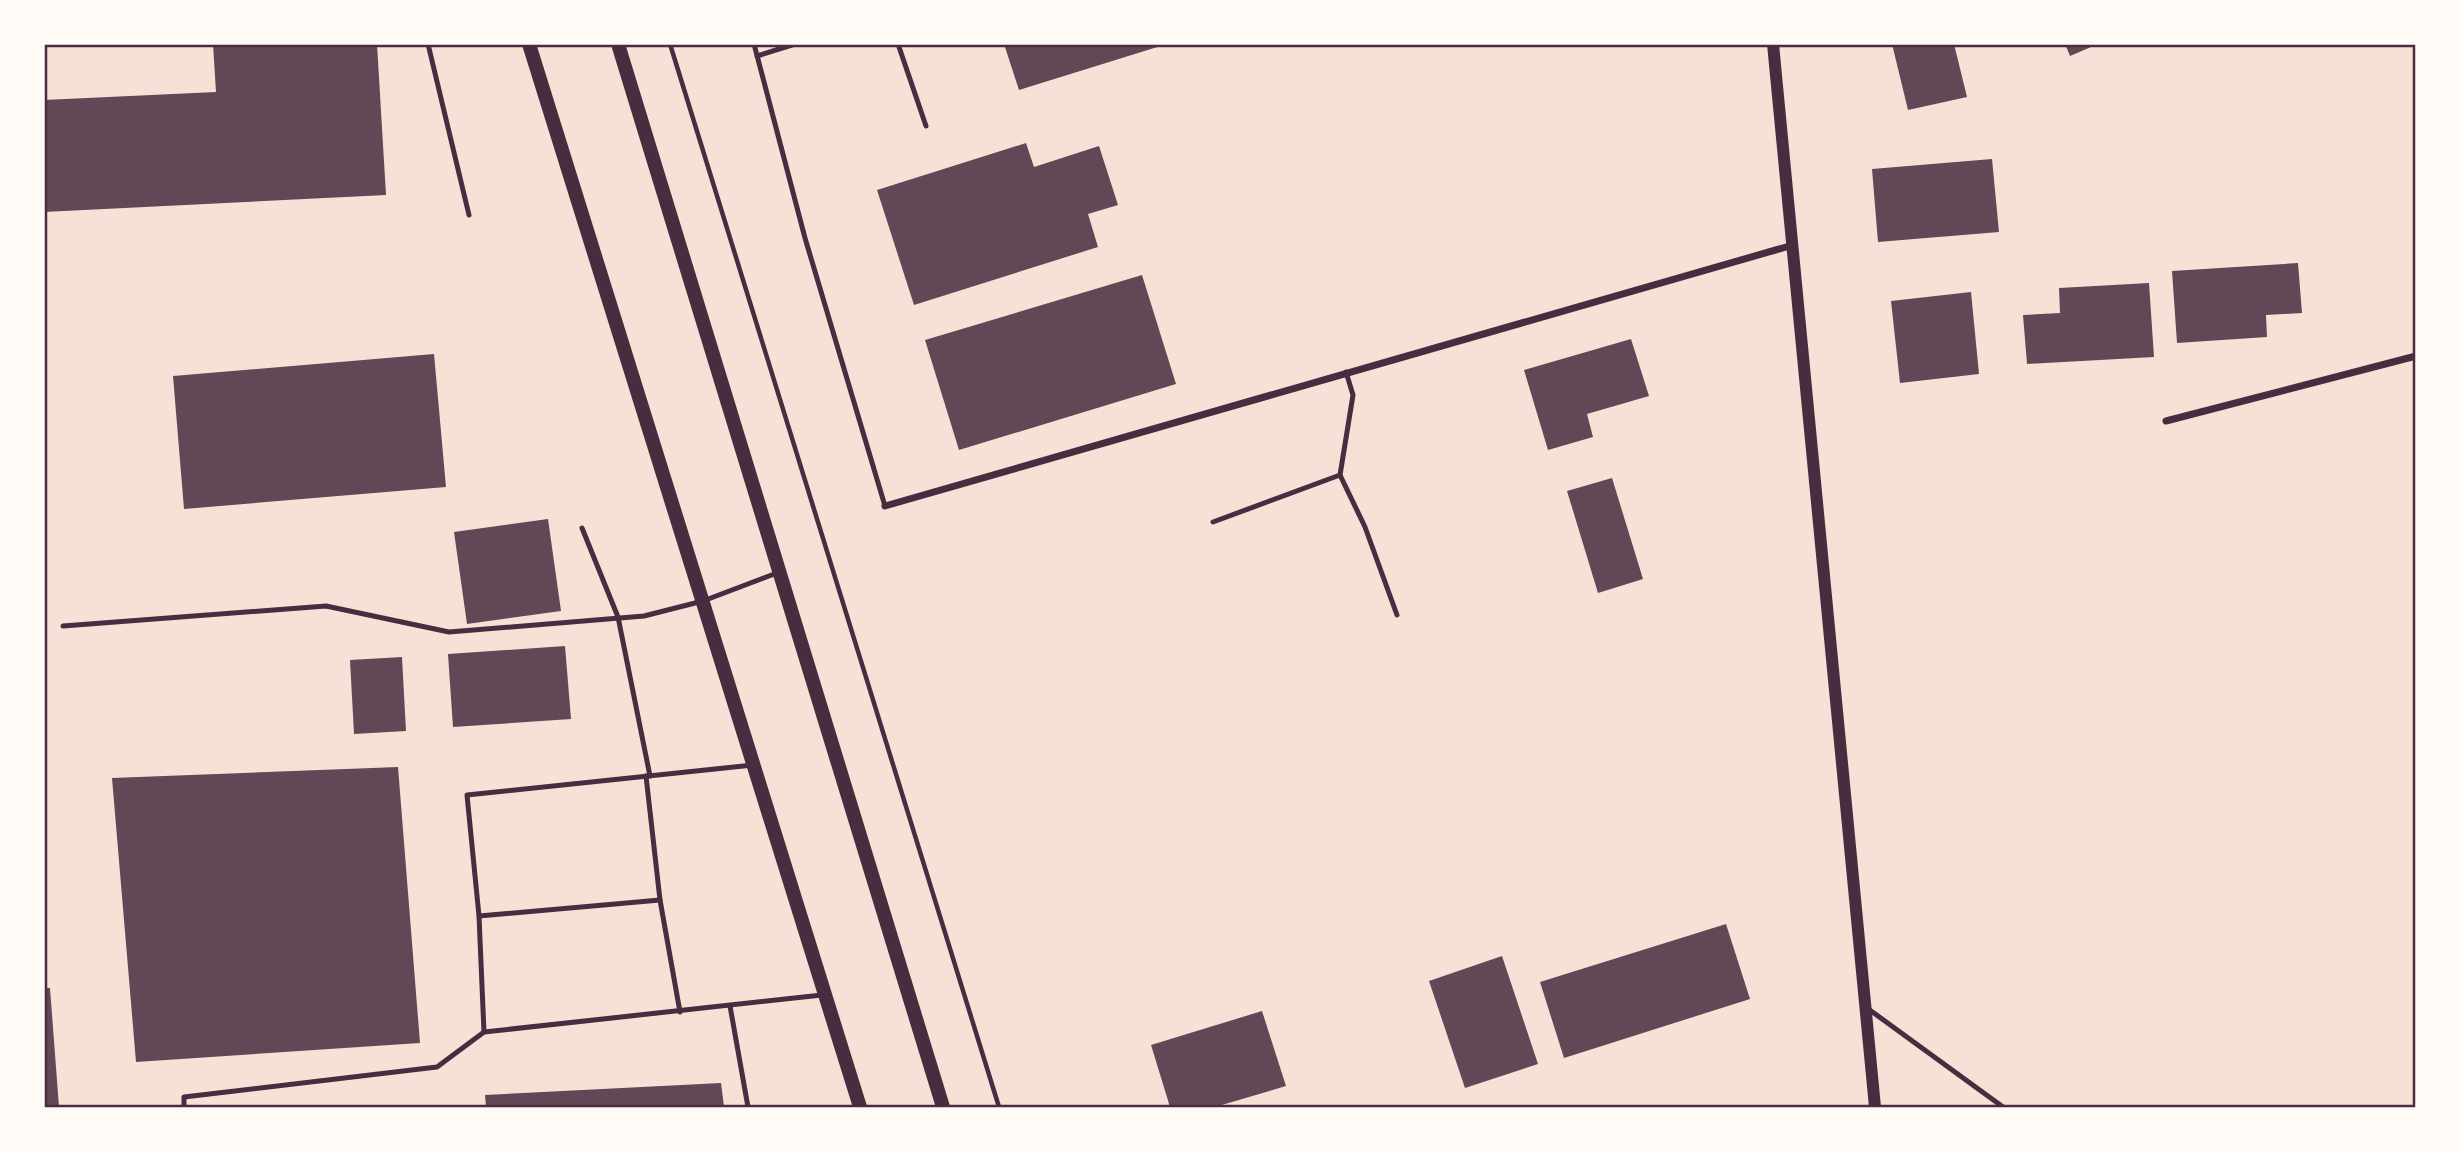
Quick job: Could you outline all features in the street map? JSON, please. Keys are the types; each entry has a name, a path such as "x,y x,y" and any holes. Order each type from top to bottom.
{"main road":[{"path":"529,44 860,1107"},
{"path":"618,44 777,573 943,1107"}],"street":[{"path":"1773,44 1875,1107"},
{"path":"885,506 1794,245"},
{"path":"2166,421 2416,356"}],"lane":[{"path":"428,44 469,215"},
{"path":"754,44 805,238 885,506"},
{"path":"757,56 795,44"},
{"path":"898,44 926,126"},
{"path":"1346,372 1353,395 1340,475 1366,527 1397,615"},
{"path":"1213,522 1340,475"},
{"path":"582,528 618,617 648,776 660,900 680,1012"},
{"path":"63,626 326,606 449,632 644,617 703,601 777,573"},
{"path":"484,1032 479,916 467,795 754,765"},
{"path":"479,916 660,900"},
{"path":"184,1107 184,1097 437,1067 484,1032 826,995"},
{"path":"730,1006 748,1107"},
{"path":"1867,1008 2003,1107"}],"path":[{"path":"670,44 999,1107"}],"building":[{"path":"213,44 377,44 386,195 44,212 44,100 216,92"},
{"path":"1004,44 1167,44 1019,90"},
{"path":"1892,44 1954,44 1967,97 1908,110"},
{"path":"2065,44 2098,44 2070,56"},
{"path":"1026,143 1034,167 1099,146 1118,205 1088,214 1098,247 914,305 877,190"},
{"path":"1992,159 1999,232 1878,242 1872,169"},
{"path":"2298,263 2302,313 2266,315 2267,337 2177,343 2172,271"},
{"path":"1142,275 1176,384 959,450 925,340"},
{"path":"2149,283 2154,357 2027,364 2023,315 2060,313 2059,288"},
{"path":"1971,292 1979,374 1900,383 1891,301"},
{"path":"1631,339 1649,396 1587,414 1593,437 1548,450 1524,370"},
{"path":"434,354 446,487 184,509 173,376"},
{"path":"1612,478 1643,579 1598,593 1567,491"},
{"path":"548,519 561,611 467,624 454,532"},
{"path":"565,646 571,719 453,727 448,654"},
{"path":"402,657 406,731 354,734 350,660"},
{"path":"398,767 420,1043 136,1062 112,778"},
{"path":"1726,924 1750,999 1564,1058 1540,982"},
{"path":"1502,956 1538,1064 1465,1088 1429,981"},
{"path":"44,988 50,988 59,1107 44,1107"},
{"path":"1262,1011 1286,1086 1215,1107 1170,1107 1151,1045"},
{"path":"721,1083 724,1107 486,1107 485,1095"}]}
